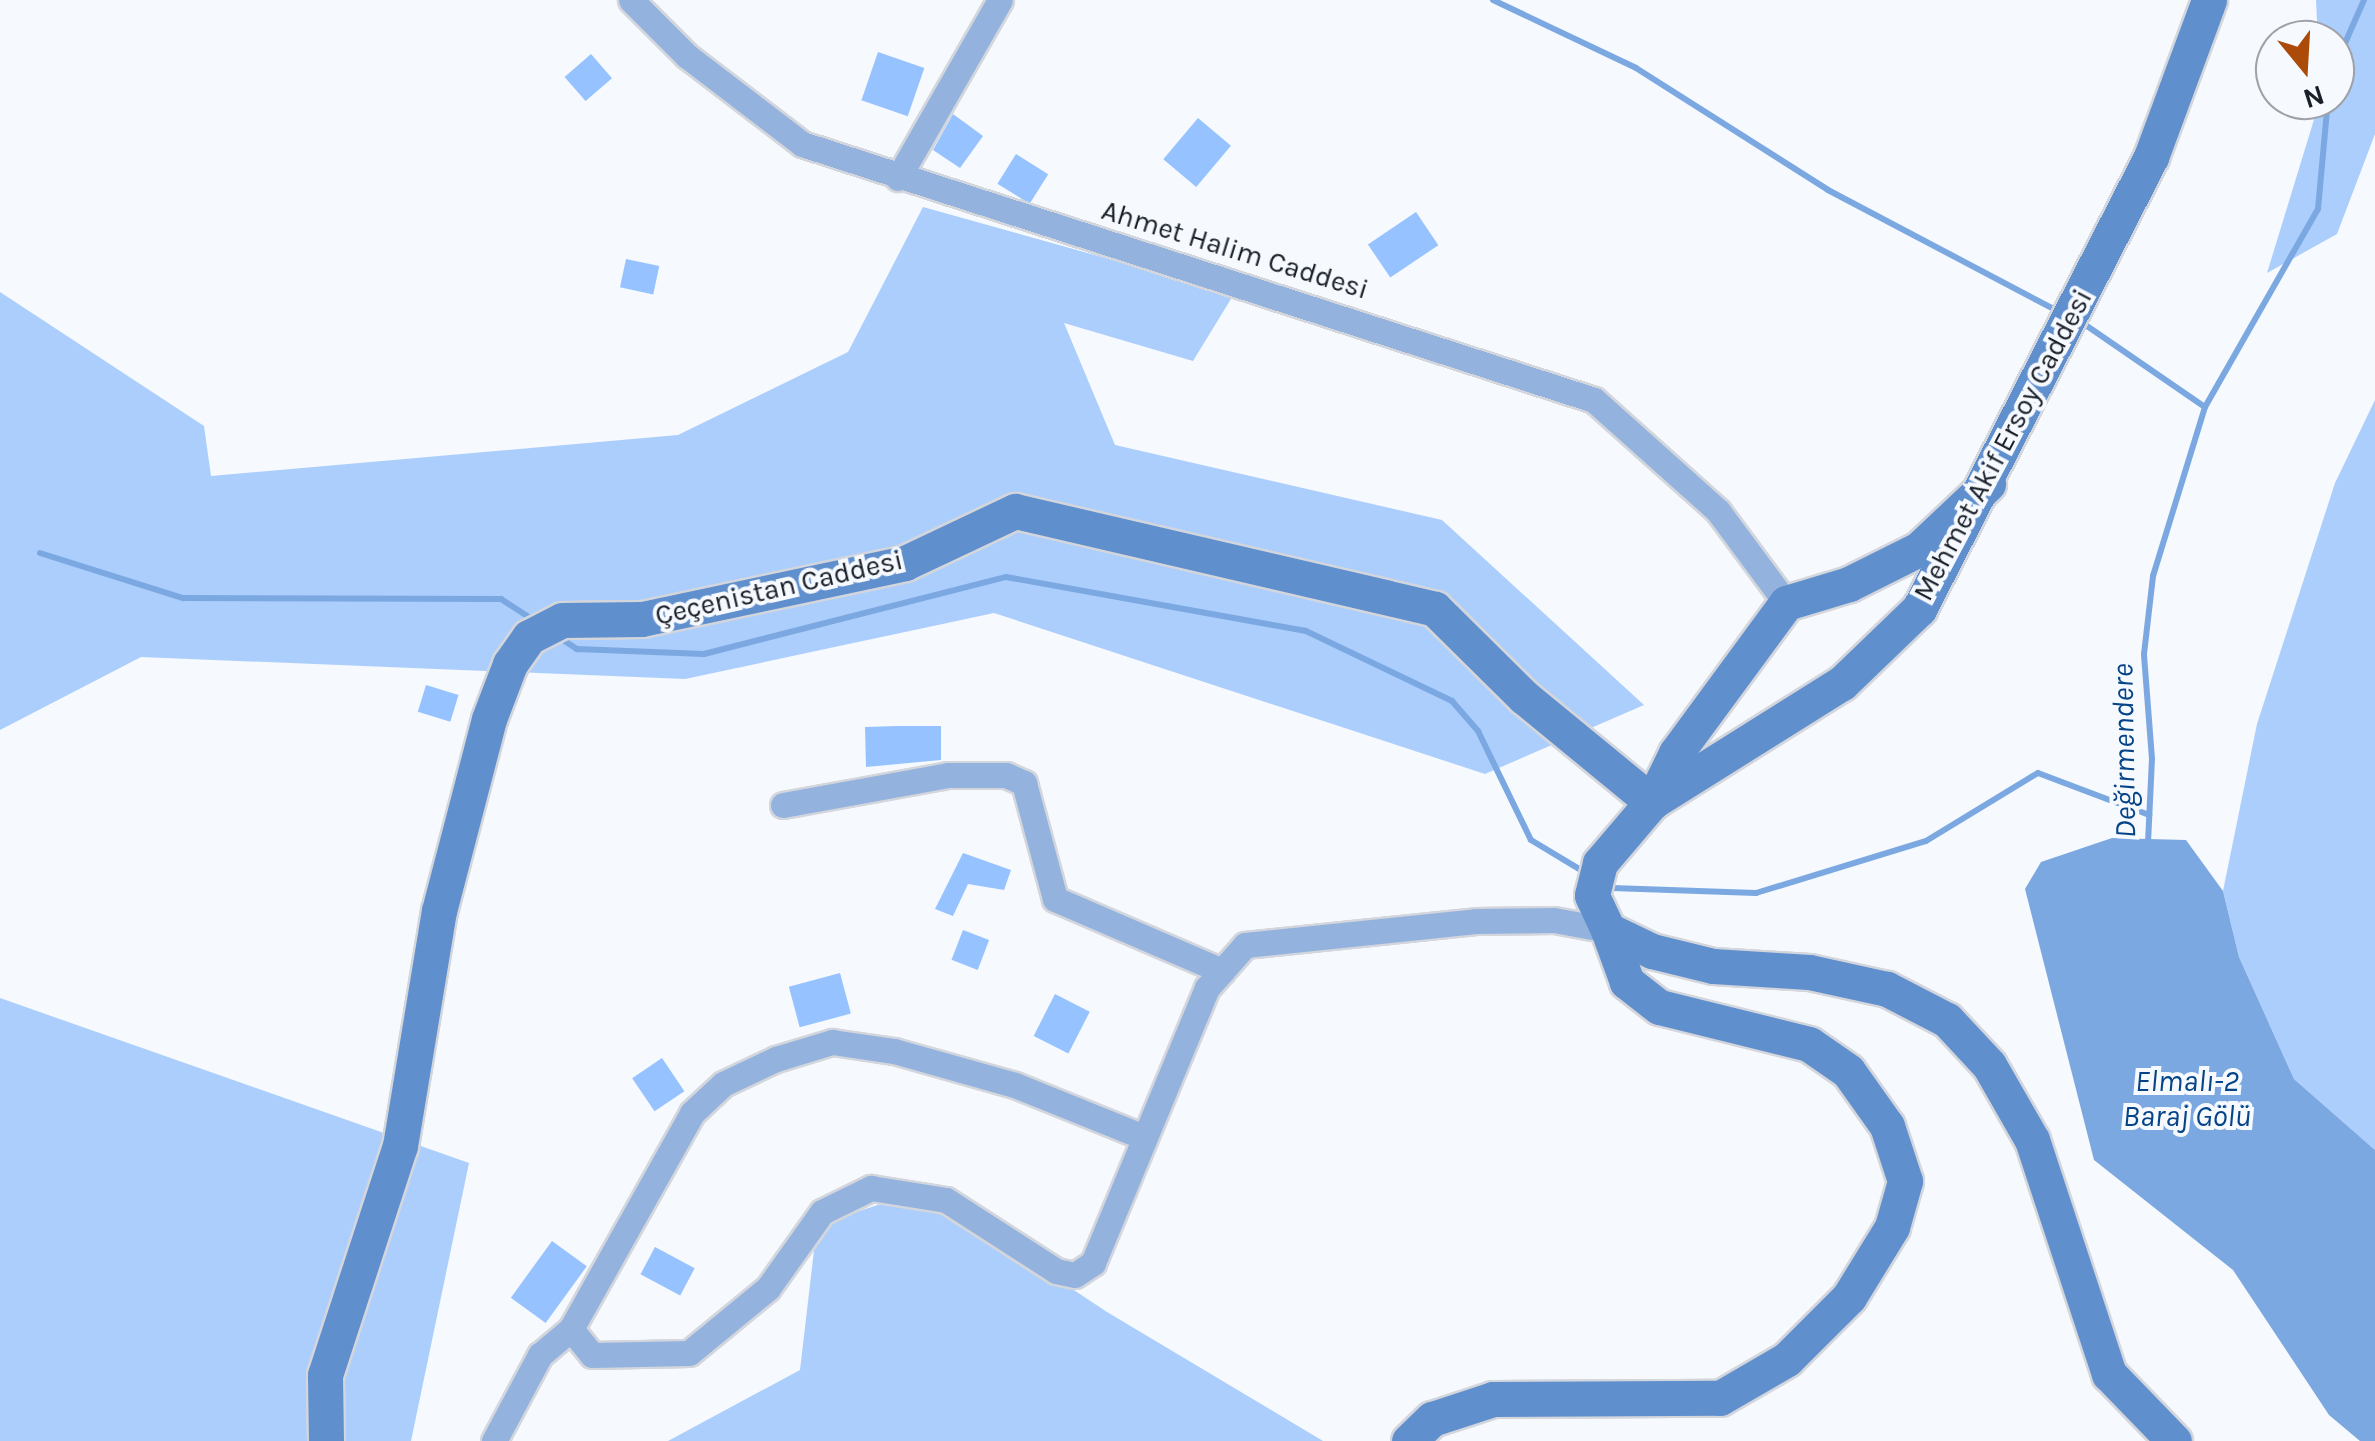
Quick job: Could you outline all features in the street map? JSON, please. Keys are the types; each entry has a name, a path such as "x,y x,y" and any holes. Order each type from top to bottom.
{"street":[{"name":"Ahmet Halim Caddesi","path":"631,0 687,56 802,144 898,178 1356,318 1594,400 1718,511 1786,603"},
{"path":"898,178 1000,0"},
{"name":"Mehmet Akif Ersoy Caddesi","path":"1408,1441 1432,1419 1493,1399 1720,1398 1800,1347 1850,1297 1892,1227 1905,1181 1888,1126 1848,1071 1809,1044 1659,1007 1627,982 1592,896 1600,863 1652,802 1842,683 1918,609 1988,484 2151,157 2209,0"},
{"path":"1652,802 1676,754 1786,603 1849,584 1919,549 1988,484"},
{"name":"Çeçenistan Caddesi","path":"326,1441 325,1375 400,1146 439,911 489,719 510,664 530,637 562,620 642,619 905,563 1014,511 1435,610 1524,697 1652,802"},
{"path":"783,805 948,774 1006,775 1024,784 1055,899 1222,972"},
{"path":"571,1329 592,1355 689,1353 768,1288 822,1212 871,1188 946,1200 1056,1271 1075,1276 1093,1263 1141,1136 1207,988 1245,945 1476,921 1554,920 1608,930 1652,950 1714,966 1809,972 1887,988 1947,1020 1989,1065 2032,1140 2108,1374 2174,1441"},
{"path":"494,1441 540,1356 571,1329 692,1113 723,1084 810,1045 894,1051 1016,1084 1141,1136"}],"shaded area":[{"path":"2316,0 2375,0 2375,134 2337,234 2267,273 2314,120 2355,120 2355,20 2317,20"},
{"path":"923,207 1234,294 1193,361 1064,323 1115,445 1442,520 1644,705 1485,774 994,613 685,679 141,657 0,730 0,292 204,426 211,476 678,435 848,352"},
{"path":"2375,400 2375,1150 2294,1079 2239,957 2223,891 2257,724 2335,483"},
{"path":"0,998 469,1163 411,1441 0,1441"},
{"path":"923,1190 1107,1312 1323,1441 668,1441 800,1370 817,1225"}],"water":[{"name":"Elmalı-2 Baraj Gölü","path":"2112,838 2186,840 2223,891 2239,957 2294,1079 2375,1150 2375,1441 2360,1441 2329,1415 2233,1270 2094,1160 2025,889 2041,862"}],"building":[{"path":"878,52 924,68 908,116 861,100"},
{"path":"591,54 612,78 586,101 565,77"},
{"path":"953,114 983,136 960,168 933,150"},
{"path":"1198,118 1231,146 1196,187 1163,159"},
{"path":"1016,154 1048,174 1030,204 997,184"},
{"path":"1416,212 1438,245 1390,278 1368,244"},
{"path":"626,259 659,266 653,294 620,287"},
{"path":"426,685 459,695 450,722 418,712"},
{"path":"941,726 941,760 866,767 865,727"},
{"path":"963,853 1011,870 1004,890 968,884 953,916 935,909"},
{"path":"963,930 989,940 978,970 952,960"},
{"path":"840,973 851,1014 800,1027 789,987"},
{"path":"1055,994 1090,1012 1068,1054 1034,1036"},
{"path":"662,1058 684,1091 655,1111 632,1078"},
{"path":"552,1241 587,1266 546,1323 511,1298"},
{"path":"655,1247 695,1268 680,1295 640,1274"}],"waterway":[{"path":"1493,0 1636,68 1828,190 2054,309"},
{"name":"Değirmendere","path":"2355,20 2364,0"},
{"name":"Değirmendere","path":"2148,843 2152,759 2144,654 2153,576 2205,407 2318,209 2326,120"},
{"path":"2087,326 2205,407"},
{"path":"40,553 183,598 501,599 529,617"},
{"path":"563,640 577,649 704,654 1006,577 1306,631 1452,701 1478,731 1531,840 1579,869"},
{"path":"1612,888 1756,893 1926,841 2038,773 2149,815"}]}
